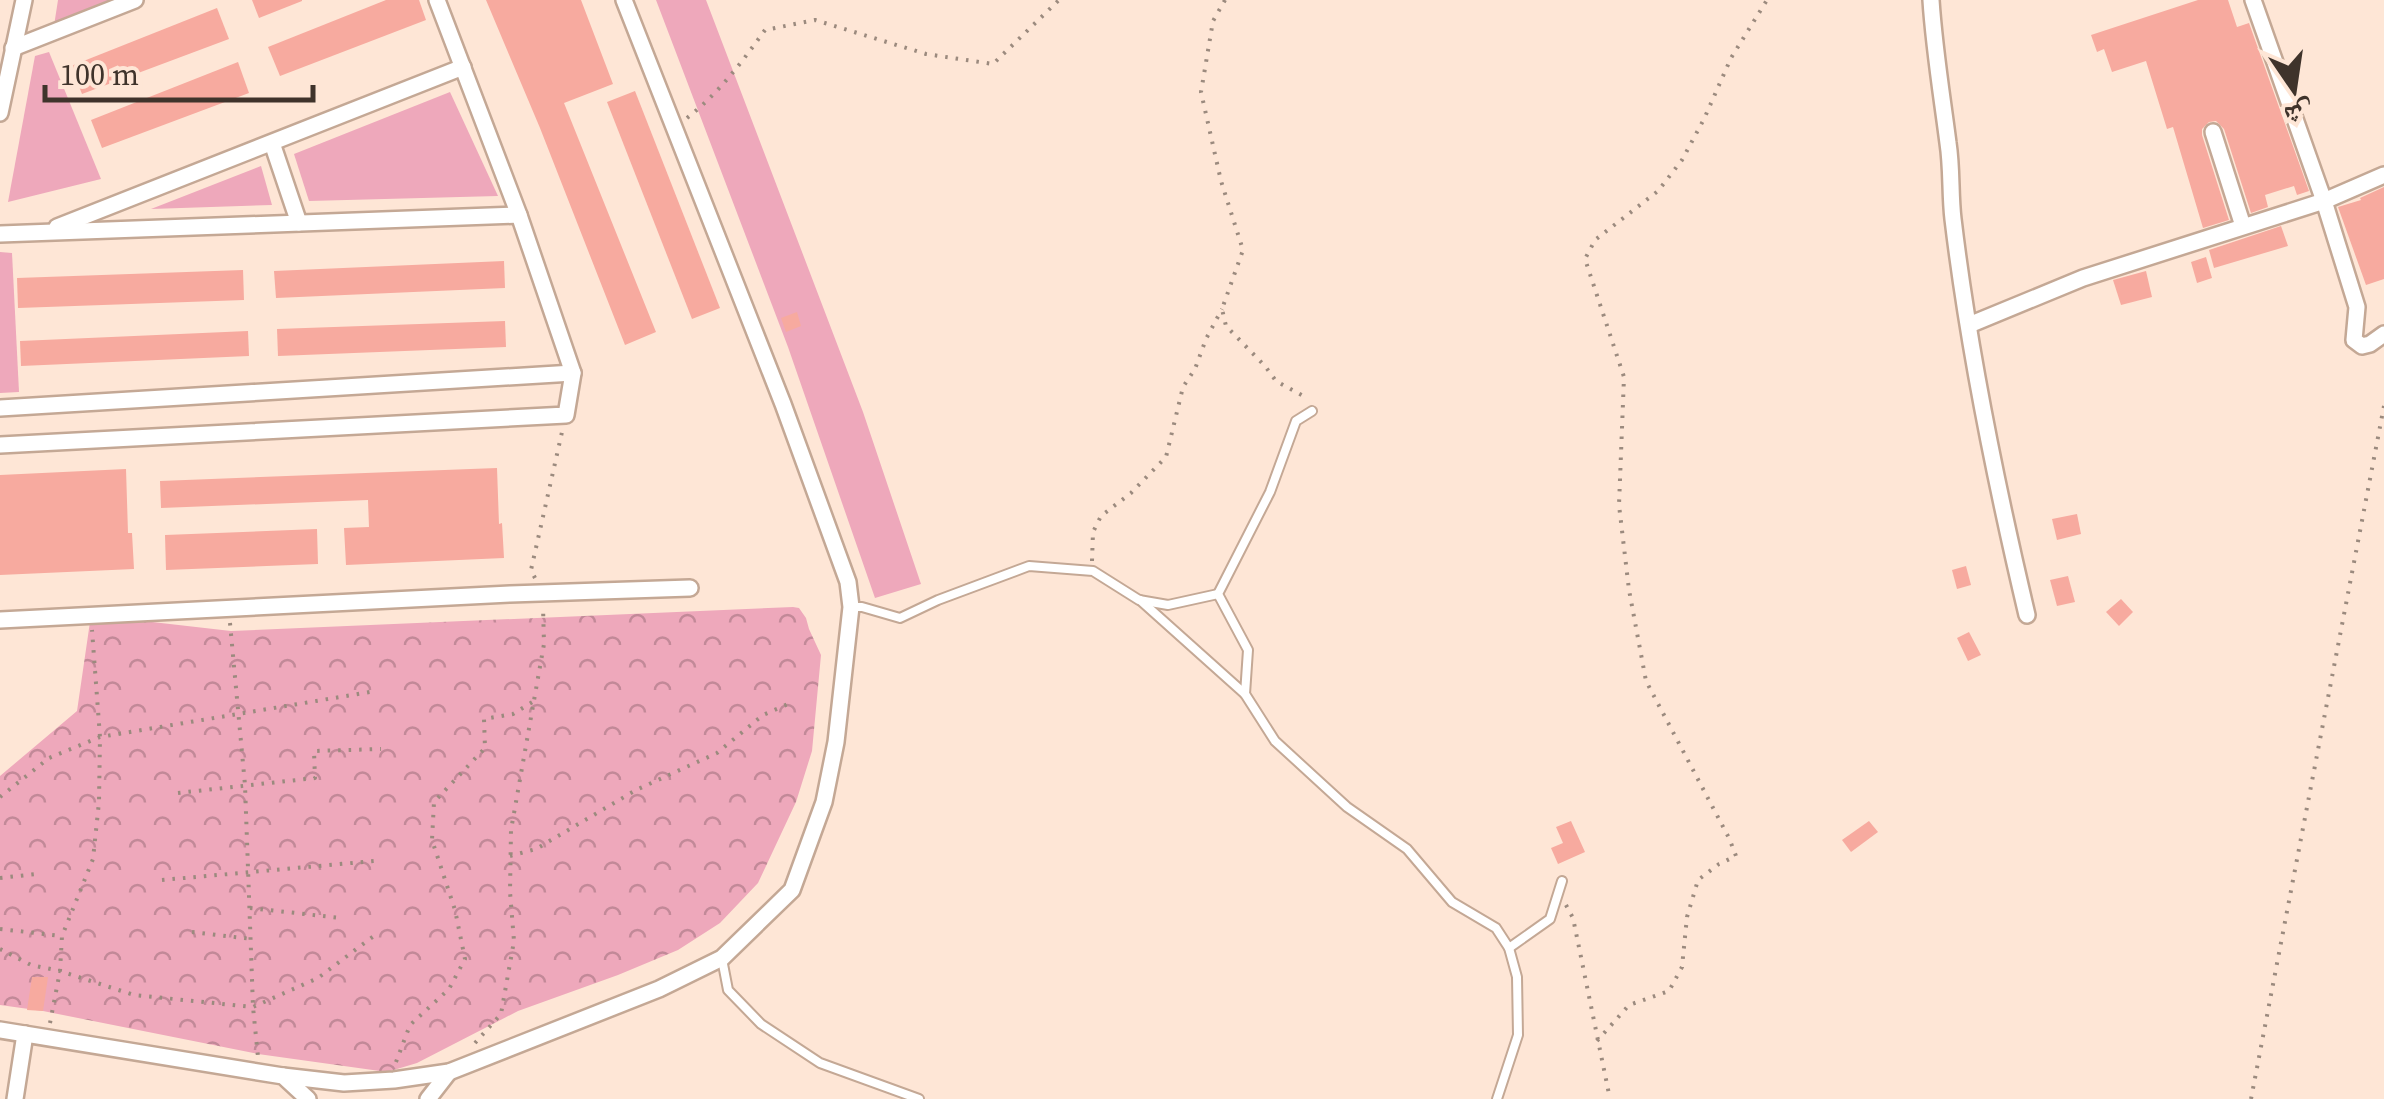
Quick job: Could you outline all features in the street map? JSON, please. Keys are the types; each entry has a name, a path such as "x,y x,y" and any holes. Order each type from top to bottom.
{"street":[{"path":"0,113 24,0"},
{"path":"13,48 134,0"},
{"path":"0,445 566,415 574,373 437,0"},
{"path":"0,1030 344,1083 449,1072 660,989 722,958 792,890 824,802 836,742 851,607 848,582 624,0"},
{"path":"1931,0 1949,149 1952,216 1972,353 1990,456 2027,615"},
{"path":"2252,0 2357,306 2354,340 2362,346 2384,334"},
{"path":"46,232 463,67"},
{"path":"2213,132 2243,226"},
{"path":"272,142 299,223"},
{"path":"1969,325 2083,278 2324,201 2384,175"},
{"path":"0,234 519,215"},
{"path":"0,408 574,373"},
{"path":"0,620 690,588"},
{"path":"15,1099 25,1034"},
{"path":"428,1099 449,1072"},
{"path":"284,1076 308,1099"}],"lane":[{"path":"1218,594 1270,492 1296,421 1312,411"},
{"path":"851,607 900,618 1029,566 1093,571 1140,600 1245,694 1275,741 1347,807 1408,849 1452,902 1496,928 1509,948 1517,977 1518,1035 1497,1099"},
{"path":"1140,600 1168,605 1218,594"},
{"path":"1218,594 1248,650 1245,694"},
{"path":"1509,948 1550,919 1562,881"},
{"path":"722,958 728,990 761,1024 820,1063 919,1099"}],"path":[{"path":"674,128 706,103 766,30 815,20 926,54 993,64 1059,0"},
{"path":"1093,571 1093,532 1101,516 1166,458 1183,387 1222,309 1243,250 1221,182 1202,92 1213,21 1225,0"},
{"path":"1597,1041 1630,1005 1669,991 1682,966 1687,917 1698,880 1736,856 1646,681 1619,506 1624,378 1585,258 1596,240 1658,191 1682,160 1731,58 1766,0"},
{"path":"1222,309 1226,326 1276,381 1313,401 1312,411"},
{"path":"2251,1099 2384,406"},
{"path":"475,1043 501,1014 514,941 511,830 544,644 542,592 531,570 566,415"},
{"path":"47,1038 62,936 93,859 100,736 90,615"},
{"path":"231,631 245,786 258,1054"},
{"path":"0,797 49,758 100,736 376,690"},
{"path":"380,1080 396,1062 410,1025 448,988 465,960 455,910 432,840 434,802 485,748 484,719 514,714 534,701"},
{"path":"510,856 536,849 636,790 717,753 763,715 788,704"},
{"path":"178,793 315,778 314,751 382,749"},
{"path":"162,880 374,861"},
{"path":"0,878 36,874"},
{"path":"1558,892 1573,918 1610,1099"},
{"path":"250,908 341,918"},
{"path":"0,928 62,936"},
{"path":"192,932 252,939"},
{"path":"0,948 30,965 60,970 134,995 253,1007 318,978 378,932"}],"green space":[{"path":"58,0 122,0 53,32"},
{"path":"656,0 706,0 863,412 921,584 875,598 788,347"},
{"path":"49,52 101,179 8,202 35,56"},
{"path":"450,92 498,196 309,201 294,154"},
{"path":"261,166 272,205 151,209"},
{"path":"0,252 12,253 19,392 0,393"},
{"path":"799,608 806,618 821,655 812,751 796,802 758,883 720,923 678,950 518,1011 417,1063 387,1072 258,1054 0,1005 0,776 77,711 91,615 231,631"}],"building":[{"path":"252,0 302,0 302,1 259,18"},
{"path":"386,0 419,0 426,20 280,76 268,47"},
{"path":"486,0 581,0 613,84 564,103 656,332 625,345"},
{"path":"2198,0 2228,0 2237,27 2249,23 2309,191 2297,195 2294,186 2265,195 2268,207 2251,213 2224,129 2216,121 2209,122 2202,135 2229,220 2203,228 2173,127 2167,129 2146,61 2112,72 2104,49 2097,52 2091,35"},
{"path":"217,8 229,39 82,94 71,66"},
{"path":"238,62 249,93 102,148 91,120"},
{"path":"635,91 720,308 692,319 607,102"},
{"path":"2384,187 2384,279 2366,285 2338,207"},
{"path":"2281,226 2288,246 2214,268 2209,250"},
{"path":"2206,257 2212,278 2197,283 2191,262"},
{"path":"504,261 505,288 276,298 274,271"},
{"path":"243,270 244,300 18,308 17,278"},
{"path":"2146,271 2152,297 2121,305 2113,280"},
{"path":"797,312 801,326 786,332 781,318"},
{"path":"505,321 506,347 278,356 277,329"},
{"path":"248,331 249,356 21,366 20,341"},
{"path":"497,468 504,558 346,565 344,528 369,527 368,500 161,508 160,481"},
{"path":"126,469 128,533 132,533 134,569 0,575 0,475"},
{"path":"2077,514 2081,534 2057,540 2052,519"},
{"path":"317,529 318,564 166,570 165,535"},
{"path":"1966,566 1971,585 1957,589 1952,570"},
{"path":"2068,576 2075,602 2057,606 2050,580"},
{"path":"2121,599 2133,612 2119,626 2106,612"},
{"path":"1969,632 1981,655 1968,661 1957,638"},
{"path":"1571,821 1585,852 1558,864 1551,848 1563,843 1556,827"},
{"path":"1869,821 1878,832 1851,852 1842,840"},
{"path":"32,977 48,977 43,1011 27,1010"}]}
